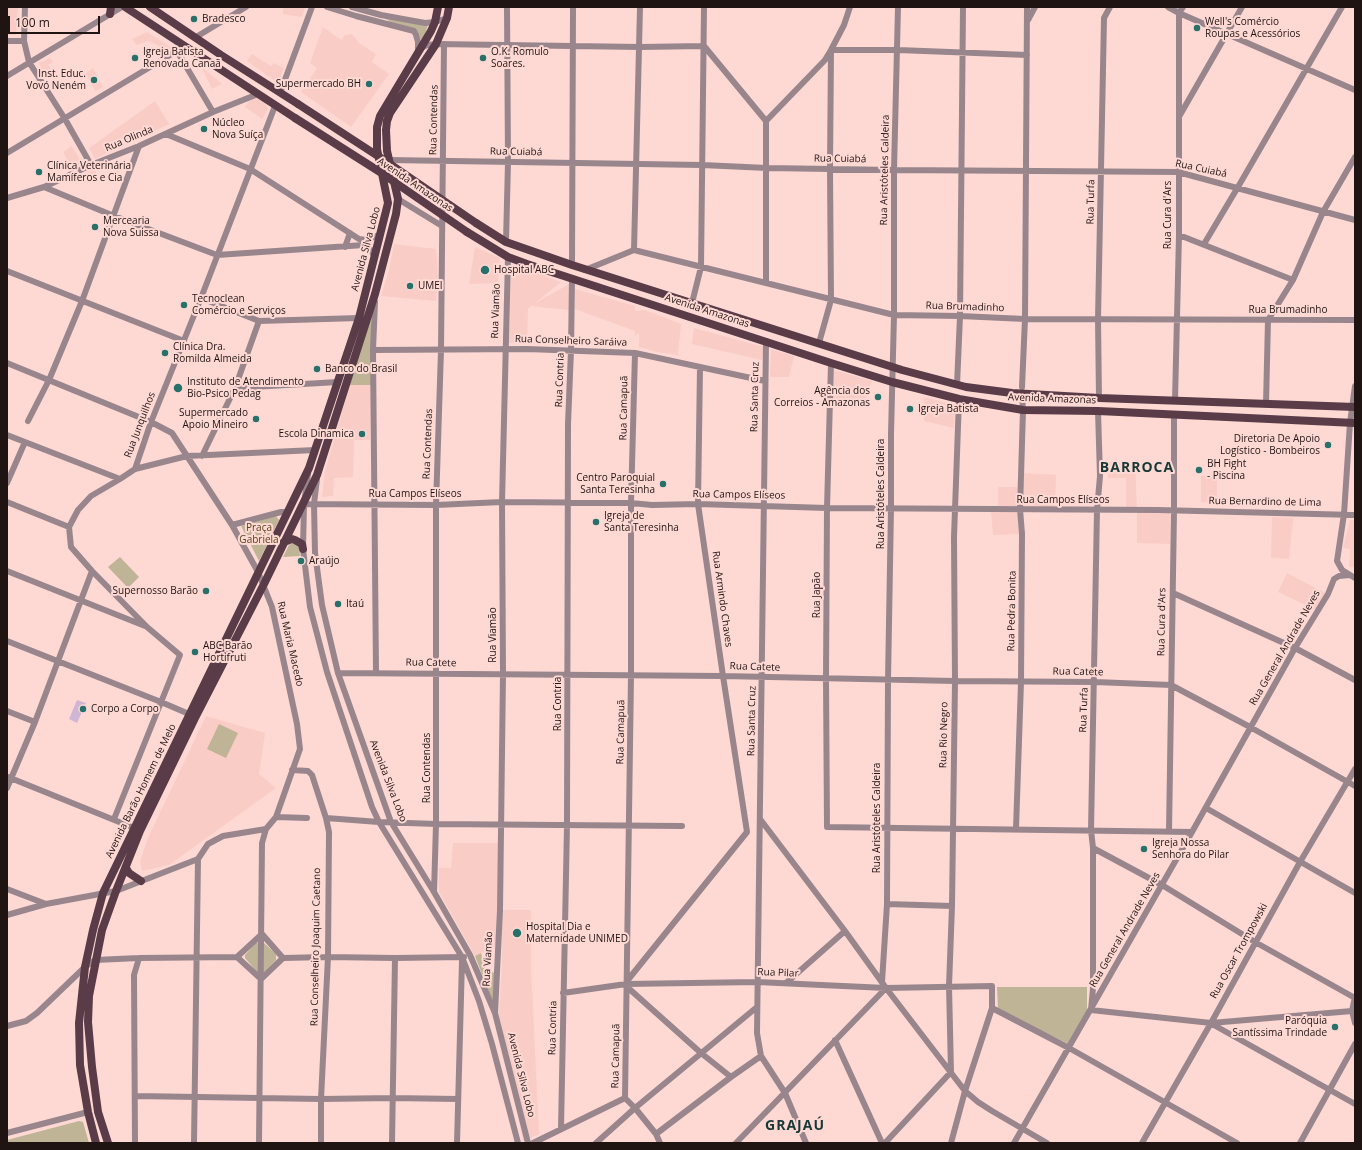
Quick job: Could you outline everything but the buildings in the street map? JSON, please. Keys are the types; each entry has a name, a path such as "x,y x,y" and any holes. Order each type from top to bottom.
{"main road":[{"name":"Avenida Amazonas","path":"123,7 380,172 467,232 508,257 572,279 892,382 959,399 1023,410 1174,414 1352,423"},
{"name":"Avenida Amazonas","path":"150,7 384,160 506,242 585,270 956,385 1099,398 1353,407"},
{"name":"Avenida Silva Lobo","path":"309,468 359,318 388,203 377,149 377,127 380,116 420,51 435,22 438,7"},
{"name":"Avenida Silva Lobo","path":"304,504 317,475 375,294 398,199 389,160 386,130 387,121 390,113 440,44 449,7"},
{"path":"359,318 364,320 366,323"},
{"name":"Avenida Barão Homem de Melo","path":"96,1143 88,1112 80,1065 79,1023 85,967 92,930 103,893 309,468"},
{"name":"Avenida Barão Homem de Melo","path":"108,1143 98,1112 89,1037 89,996 102,930 140,831 195,718 304,504"},
{"path":"288,512 290,529"},
{"path":"284,542 292,539 295,540 302,544 303,549"},
{"path":"126,868 129,873 141,881"}],"street":[{"path":"25,7 24,42 29,62 65,119 91,165"},
{"path":"7,76 110,11 123,7"},
{"path":"196,37 246,7"},
{"path":"280,93 312,7"},
{"path":"327,7 393,27 410,30 416,35 420,51 427,45 440,44 640,47 704,46"},
{"path":"352,7 425,23 435,22 446,18"},
{"path":"506,7 508,162 506,242"},
{"path":"572,265 573,7"},
{"path":"585,270 634,250 640,7"},
{"path":"692,303 701,267 704,7"},
{"path":"766,121 825,60 844,25 850,7"},
{"name":"Rua Aristóteles Caldeira","path":"882,982 887,904 888,680 894,315 894,170 898,7"},
{"path":"956,385 960,316 963,7"},
{"name":"Rua Pedra Bonita","path":"1016,829 1021,682 1022,534 1020,510 1025,319 1027,7"},
{"path":"1027,22 1035,7"},
{"name":"Rua Turfa","path":"1099,398 1098,319 1104,18 1110,7"},
{"path":"1168,7 1355,90"},
{"path":"1179,13 1183,7"},
{"path":"1180,115 1242,7"},
{"path":"1204,244 1342,7"},
{"path":"365,11 393,27"},
{"name":"Rua Cura d'Ars","path":"1175,400 1179,235 1179,13"},
{"path":"7,41 24,42"},
{"name":"Rua Contendas","path":"434,892 437,673 436,504 441,350 443,161 440,44"},
{"path":"7,154 185,46"},
{"path":"704,46 766,121 766,283"},
{"path":"831,50 898,50 1027,55"},
{"path":"819,343 831,300 831,50"},
{"path":"177,51 213,112"},
{"name":"Rua Olinda","path":"7,198 44,187 91,165 139,146 213,112 258,94"},
{"name":"Rua Junquilhos","path":"69,527 78,510 91,496 134,469 275,106"},
{"path":"166,134 250,169 359,239 367,240 381,234"},
{"path":"28,421 49,380 82,301 139,146"},
{"path":"1266,404 1268,320 1293,280 1323,212 1355,156"},
{"name":"Rua Cuiabá","path":"389,160 894,170 1178,172 1238,187 1355,220"},
{"path":"44,187 216,256 364,245 370,248 375,258"},
{"name":"Avenida Amazonas","path":"398,199 442,226"},
{"path":"345,247 350,233"},
{"path":"1179,235 1293,280"},
{"name":"Rua Brumadinho","path":"634,250 894,315 1025,319 1355,320"},
{"name":"Rua Viamão","path":"495,1013 502,824 502,502 508,257"},
{"path":"7,271 184,341"},
{"name":"Rua Contria","path":"561,1129 567,825 568,424 572,279"},
{"path":"375,294 373,350 376,672"},
{"path":"201,298 259,320 359,318"},
{"path":"202,456 235,388 259,320"},
{"name":"Rua Santa Cruz","path":"766,341 757,1033 761,1056 785,1093 806,1143"},
{"name":"Rua Conselheiro Saráiva","path":"373,350 506,349 635,353 766,380"},
{"name":"Rua Camapuã","path":"635,353 631,503 631,675 625,1098 656,1134 660,1143"},
{"name":"Rua Japão","path":"831,362 826,679 827,827 888,828"},
{"name":"Rua Maria Macedo","path":"7,363 151,422 172,433 232,525 264,584 272,607 297,724 300,749 276,816 266,829"},
{"name":"Rua Armindo Chaves","path":"627,984 747,832 698,504 700,366"},
{"path":"235,388 338,382"},
{"path":"1353,577 1342,570 1337,561 1344,514 1355,386"},
{"name":"Rua Rio Negro","path":"951,1072 949,986 952,906 955,681 954,537 959,399"},
{"name":"Rua Turfa","path":"1091,1010 1094,988 1091,830 1100,476 1098,411"},
{"name":"Rua Cura d'Ars","path":"1169,831 1174,414"},
{"path":"7,434 120,479"},
{"path":"7,484 25,442"},
{"path":"134,469 187,456 315,450"},
{"name":"Avenida Silva Lobo","path":"309,468 304,504 303,549 310,608 327,672 372,807 379,822 462,957 484,1015 518,1143"},
{"name":"Avenida Silva Lobo","path":"317,475 314,504 315,553 321,598 338,673 391,822 434,892 470,956 495,1013 528,1143"},
{"path":"7,502 69,527 71,547 92,571 147,626 180,655 114,819"},
{"name":"Rua Campos Elíseos","path":"304,504 436,504 502,502 569,504 631,503 652,505 698,504 828,508 1174,511"},
{"name":"Rua Bernardino de Lima","path":"1174,511 1355,515"},
{"path":"232,525 281,512 288,512"},
{"path":"7,571 147,626"},
{"path":"7,788 8,778 35,722 92,571"},
{"name":"Rua General Andrade Neves","path":"1014,1143 1206,808 1295,648 1328,594 1334,579 1339,576 1353,577"},
{"path":"1173,593 1295,648 1355,680"},
{"path":"7,641 189,714"},
{"name":"Rua Catete","path":"338,673 376,672 723,676 826,679 1095,682 1171,685"},
{"path":"1171,685 1355,786"},
{"path":"7,711 35,722"},
{"name":"Rua Oscar Trompowski","path":"1142,1143 1211,1023 1300,862 1355,769"},
{"name":"Rua Conselheiro Joaquim Caetano","path":"292,770 308,771 312,775 326,818 328,832 328,957 321,1099 321,1143"},
{"path":"8,778 134,828"},
{"path":"1206,808 1355,893"},
{"path":"276,816 307,818"},
{"path":"326,818 436,824 682,826"},
{"path":"760,819 965,1091 978,1102 1047,1143"},
{"path":"888,828 1192,832"},
{"path":"194,1143 196,1096 198,859 208,844 223,836 266,829 262,843 259,1143"},
{"path":"1092,848 1162,885 1255,942 1355,998 1352,1011 1355,1023"},
{"path":"7,915 46,904 116,891 198,859"},
{"path":"7,889 46,904"},
{"path":"887,904 952,906"},
{"path":"786,983 845,931"},
{"path":"237,957 262,934"},
{"path":"262,934 284,958"},
{"path":"261,979 284,958 470,956"},
{"path":"7,1026 26,1021 37,1013 85,967 95,960 237,957 261,979"},
{"path":"458,1143 462,957"},
{"path":"135,1143 136,1096 134,975 138,958"},
{"path":"392,1143 394,958"},
{"name":"Rua Pilar","path":"563,993 627,984 758,982 886,988 992,986 992,1008"},
{"path":"627,984 701,1053 730,1077"},
{"path":"736,1143 886,988"},
{"path":"596,1143 635,1108 757,1007"},
{"path":"951,1143 965,1091 992,1008 1069,1048 1237,1143"},
{"path":"1091,1010 1211,1023 1352,1011"},
{"path":"1211,1023 1355,1104"},
{"path":"836,1040 883,1143 951,1072"},
{"path":"1300,1143 1355,1044"},
{"path":"656,1134 730,1077 761,1056"},
{"path":"136,1096 321,1099 458,1099"},
{"path":"533,1143 625,1098"},
{"path":"7,1134 88,1112"}],"shaded area":[{"path":"7,7 18,7 15,35 7,35"},
{"path":"283,7 305,7 302,17 283,14"},
{"path":"323,27 341,40 345,35 352,34 359,43 376,54 372,62 389,74 351,127 301,92 317,68 310,63"},
{"path":"147,32 172,48 168,50 148,41 137,45 132,39"},
{"path":"252,54 271,66 274,63 284,68 278,83 247,61"},
{"path":"50,58 53,62 48,65 51,68 43,73 39,63"},
{"path":"201,66 222,84 212,89"},
{"name":"Inst. Educ. Vovó Neném","path":"93,68 103,87 95,91 86,73"},
{"path":"255,98 264,99 268,110 262,119 245,107 249,101"},
{"path":"155,101 169,124 95,159 89,148"},
{"path":"72,146 82,163 72,168 63,152"},
{"path":"123,160 118,176 101,168"},
{"path":"96,168 96,174 87,183 81,182 84,174"},
{"path":"394,244 436,249 438,276 436,301 381,296 389,270"},
{"name":"Hospital ABC","path":"475,247 500,258 498,283 469,284"},
{"path":"511,264 561,282 534,304 569,284 569,310 531,306 528,309 527,343 509,343"},
{"path":"575,289 635,306 635,311 645,310 681,324 678,355 657,352 639,347 639,333 635,336 635,331 575,309"},
{"path":"694,328 764,347 762,360 692,344"},
{"path":"771,349 794,356 789,377 770,377"},
{"path":"834,370 872,381 862,408 832,406"},
{"path":"350,385 371,385 370,440 354,440 353,477 334,478 333,496 322,497 325,471"},
{"path":"924,397 955,405 954,428 924,421"},
{"path":"1108,462 1135,462 1137,510 1126,510 1126,478 1108,478"},
{"path":"1023,473 1056,475 1055,508 1023,505"},
{"path":"1201,476 1217,476 1217,503 1201,502"},
{"path":"998,487 1017,487 1017,506 998,506"},
{"path":"991,511 1018,512 1019,534 993,535"},
{"path":"1137,511 1170,511 1170,544 1137,543"},
{"path":"1272,517 1293,518 1289,559 1271,558"},
{"path":"1350,520 1355,520 1355,567 1349,567 1350,549 1343,548"},
{"path":"1287,573 1327,594 1318,611 1278,592"},
{"path":"77,700 86,703 77,723 69,719"},
{"path":"206,716 265,733 259,774 276,788 169,865 142,871 140,861 148,838"},
{"path":"453,843 499,843 498,945 475,956 439,892 439,868 451,868"},
{"path":"502,910 531,910 531,966 539,1134 523,1141 499,1015 502,965"}],"green space":[{"path":"386,19 428,25 421,40 417,32 392,23"},
{"path":"368,321 371,321 371,385 350,385"},
{"name":"Praça Gabriela","path":"276,516 279,520 259,561 241,526"},
{"path":"293,543 299,546 300,556 283,557 289,545"},
{"path":"120,557 139,577 128,588 108,567"},
{"path":"219,724 238,733 226,758 207,749"},
{"path":"256,943 264,943 276,954 276,960 264,972 257,972 245,958 245,955"},
{"path":"481,953 485,968 498,975 493,1003 475,956"},
{"path":"997,987 1087,987 1087,1012 1069,1044 998,1010"},
{"path":"79,1121 83,1122 89,1143 7,1143 7,1140"}],"place":[{"name":"Bradesco","path":"194,19"},
{"name":"Well's Comércio Roupas e Acessórios","path":"1197,28"},
{"name":"Igreja Batista Renovada Canaã","path":"135,58"},
{"name":"O.K. Romulo Soares.","path":"483,58"},
{"name":"Inst. Educ. Vovó Neném","path":"94,80"},
{"name":"Supermercado BH","path":"369,84"},
{"name":"Núcleo Nova Suíça","path":"204,129"},
{"name":"Clínica Veterinária Mamíferos e Cia","path":"39,172"},
{"name":"Mercearia Nova Suissa","path":"95,227"},
{"name":"Hospital ABC","path":"485,270"},
{"name":"UMEI","path":"410,286"},
{"name":"Tecnoclean Comércio e Serviços","path":"184,305"},
{"name":"Clínica Dra. Romilda Almeida","path":"165,353"},
{"name":"Banco do Brasil","path":"317,369"},
{"name":"Instituto de Atendimento Bio-Psico Pedag","path":"178,388"},
{"name":"Agência dos Correios - Amazonas","path":"878,397"},
{"name":"Igreja Batista","path":"910,409"},
{"name":"Supermercado Apoio Mineiro","path":"256,419"},
{"name":"Escola Dinamica","path":"362,434"},
{"name":"Diretoria De Apoio Logístico - Bombeiros","path":"1328,445"},
{"name":"BH Fight - Piscina","path":"1199,470"},
{"name":"Centro Paroquial Santa Teresinha","path":"663,484"},
{"name":"Igreja de Santa Teresinha","path":"596,522"},
{"name":"Araújo","path":"301,561"},
{"name":"Supernosso Barão","path":"206,591"},
{"name":"Itaú","path":"338,604"},
{"name":"ABC Barão Hortifruti","path":"195,652"},
{"name":"Corpo a Corpo","path":"83,709"},
{"name":"Igreja Nossa Senhora do Pilar","path":"1144,849"},
{"name":"Hospital Dia e Maternidade UNIMED","path":"517,933"},
{"name":"Paróquia Santíssima Trindade","path":"1335,1027"}],"district":[{"name":"BARROCA","path":"1137,468"},
{"name":"GRAJAÚ","path":"795,1126"}]}
